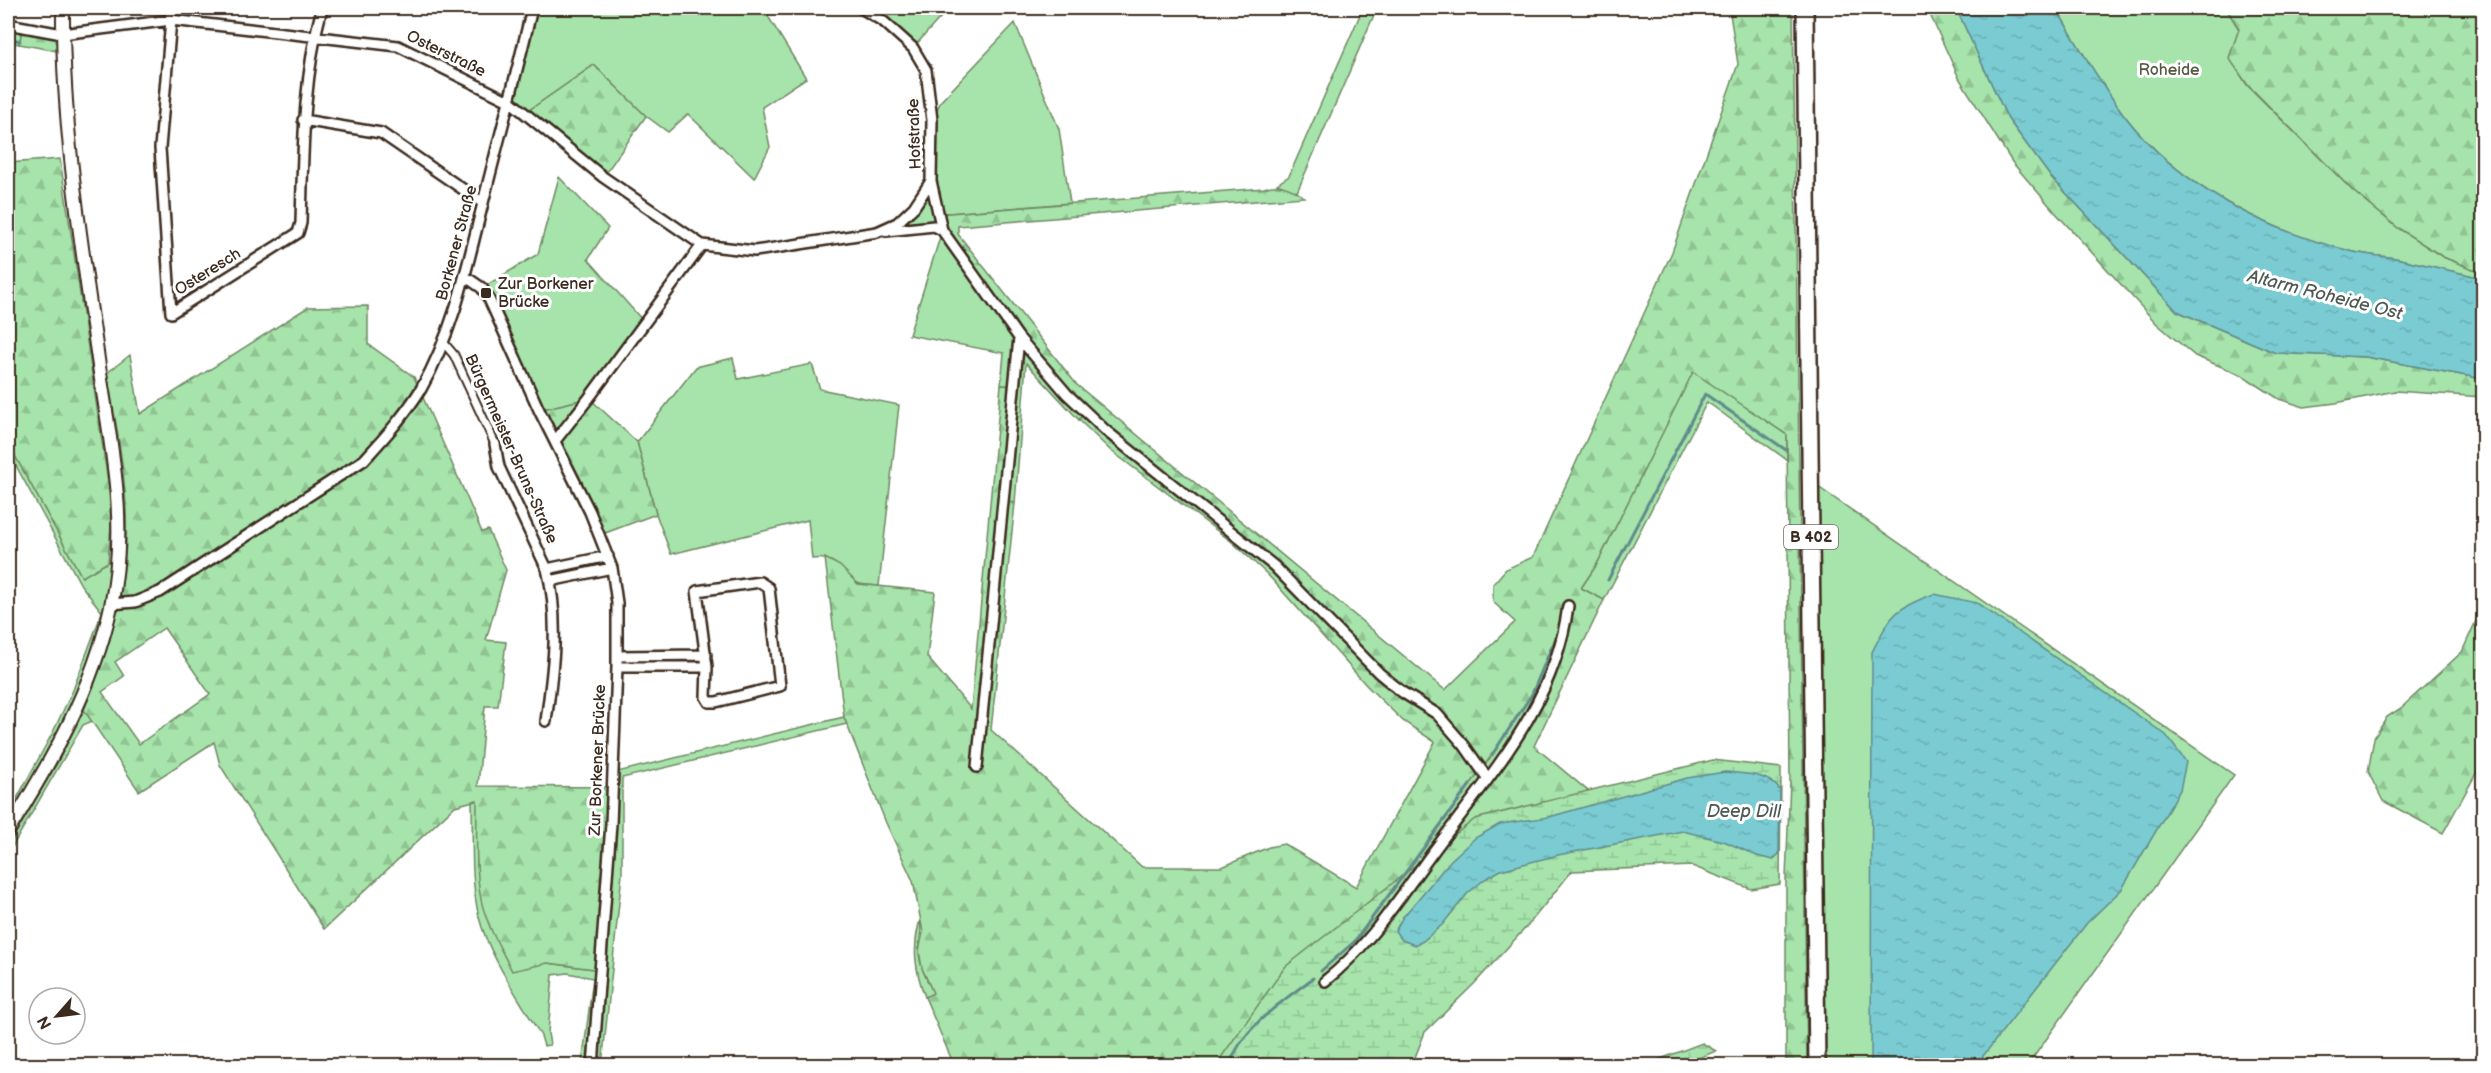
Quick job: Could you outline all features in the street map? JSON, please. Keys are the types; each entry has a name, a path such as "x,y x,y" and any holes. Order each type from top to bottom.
{"main road":[{"name":"B 402","path":"1805,8 1817,1065"}],"street":[{"path":"8,831 58,748 80,704 94,667 111,604 117,559 119,504 72,185 63,86 63,8"},
{"name":"Osteresch","path":"170,8 171,20 160,148 171,313 298,233 303,120 314,38 322,8"},
{"name":"Borkener Straße","path":"111,604 135,602 160,592 364,460 389,433 420,390 443,342 466,277 483,203 511,102 532,8"},
{"name":"Hofstraße","path":"511,102 603,177 702,245 755,251 877,232 897,223 914,207 931,181 932,120 926,70 914,48 884,22 861,8"},
{"name":"Osterstraße","path":"8,24 62,33 171,20 398,46 511,102"},
{"path":"303,120 381,133 483,203"},
{"path":"931,181 942,231"},
{"path":"877,232 934,226 942,231 1019,338 1067,394 1105,430 1274,566 1379,673 1402,692 1437,714 1464,745 1488,779"},
{"path":"555,441 702,245"},
{"name":"Zur Borkener Brücke","path":"466,277 482,288 489,299 555,441 591,512 612,568 617,603 617,667 610,835 593,1065"},
{"path":"977,767 1019,338"},
{"name":"Bürgermeister-Bruns-Straße","path":"443,342 454,355 495,444 499,466 547,569 554,620 554,657 546,722"},
{"name":"Bürgermeister-Bruns-Straße","path":"547,569 608,556"},
{"path":"550,581 612,568"},
{"path":"764,583 769,588 780,686 709,702 706,697 707,667 697,591 764,583"},
{"path":"1325,981 1361,949 1516,742 1541,698 1565,633 1568,606"},
{"path":"617,656 706,656"},
{"path":"617,667 707,667"}],"green space":[{"path":"532,8 763,8 806,78 762,107 770,147 754,178 688,114 668,132 646,116 594,65 525,113 511,102"},
{"path":"861,8 949,8 913,48"},
{"path":"1363,8 1377,8 1297,192 1277,184 1289,176"},
{"path":"1732,8 1793,8 1807,1065 1786,1065 1786,878 1790,781 1787,435 1693,372 1597,564 1581,588 1604,600 1534,746 1600,801 1361,949 1541,698 1567,609 1532,694 1492,755 1355,941 1229,1065 954,1065 925,997 933,993 922,968 919,951 923,932 913,881 886,823 844,717 825,558 840,566 858,584 935,592 927,657 971,709 1001,385 1014,386 1005,501 1015,503 991,730 1142,867 1222,867 1269,847 1284,844 1356,887 1435,742 1403,721 1367,686 1268,575 1232,542 1110,450 1079,420 1085,411 1067,394 942,231 937,214 1275,186 1290,188 1304,197 958,226 958,234 1077,385 1445,690 1515,622 1493,602 1493,584 1506,569 1533,557 1672,252 1738,64 1730,14"},
{"path":"1927,8 1956,8 2008,119 2050,176 2177,311 2276,353 2366,357 2483,379 2483,397 2395,391 2304,407 2279,399 2242,375 2195,356 2157,324 2012,162 1959,78"},
{"name":"Roheide","path":"2056,8 2226,8 2239,29 2230,58 2247,85 2353,191 2398,228 2443,257 2483,273 2483,278 2395,258 2354,252 2321,243 2258,219 2198,185 2146,141 2124,115 2097,76"},
{"path":"2226,8 2483,8 2483,273 2443,257 2398,228 2353,191 2247,84 2229,58 2239,29"},
{"path":"1015,23 1059,129 1070,203 938,214 1085,411 1079,420 1026,363 1015,503 1004,501 1014,386 1001,385 1004,353 909,335 942,231 934,226 877,232 897,223 931,181 932,120 941,101"},
{"path":"8,24 23,27 19,44 8,42"},
{"path":"23,27 62,34 63,52 19,44"},
{"path":"594,65 646,116 603,177 525,113"},
{"path":"60,159 109,489 111,525 108,562 82,577 8,443 8,163"},
{"path":"559,177 608,228 588,259 644,322 589,398 539,410 482,288 538,254"},
{"path":"368,306 368,344 414,377 482,532 488,530 506,570 486,640 506,642 498,706 485,706 478,786 613,787 602,970 548,963 512,971 493,934 482,904 477,871 477,800 455,806 324,929 220,765 214,742 139,791 84,710 113,627 124,570 126,542 123,468 107,373 130,355 140,414 308,307","holes":["164,628 210,694 139,744 102,692 124,676 115,662"]},
{"path":"733,358 738,379 812,364 820,389 899,405 879,586 858,583 837,564 827,560 812,559 808,520 671,554 656,514 637,442 696,367"},
{"path":"1693,371 1787,435 1787,460 1707,402 1604,600 1581,588 1597,564"},
{"path":"589,398 637,442 656,514 600,535 539,410"},
{"path":"8,443 82,577 108,562 113,563 98,634 82,685 60,732 8,822 8,815 73,690 102,612 81,585 8,451"},
{"path":"1811,482 2234,775 2028,1065 1817,1065"},
{"path":"2483,605 2483,761 2443,833 2383,801 2368,772 2374,738 2387,717 2401,708 2462,652"},
{"path":"1568,606 1541,698 1361,949 1229,1066 1355,941 1492,755 1532,694"},
{"path":"84,710 92,721 83,725 8,854 8,847 58,762"},
{"path":"844,717 847,724 622,778 622,874 602,1065 582,1065 593,978 568,973 553,975 548,1033 550,1045 544,1046 541,1036 497,962 483,932 476,903 473,874 472,802 478,800 477,866 548,963 601,970 613,773"},
{"path":"1713,760 1781,768 1780,884 1751,889 1692,866 1572,871 1529,924 1474,984 1425,1032 1412,1065 1215,1066 1285,967 1475,819"},
{"path":"920,920 920,959 934,994 925,997 916,959 916,940"},
{"path":"1702,1043 1716,1051 1682,1065 1645,1065"}],"water":[{"name":"Altarm Roheide Ost","path":"1956,8 2056,8 2106,89 2146,141 2198,185 2258,219 2321,243 2354,252 2395,258 2483,278 2483,379 2366,357 2276,353 2177,311 2050,176 2008,119"},
{"path":"1934,594 1977,603 2166,735 2186,762 2180,790 2122,889 2087,923 1976,1065 1871,1065 1872,652 1889,621 1901,609"},
{"name":"Deep Dill","path":"1725,772 1762,777 1775,784 1780,790 1779,854 1773,860 1757,856 1726,842 1683,831 1558,855 1501,870 1468,893 1442,925 1423,941 1415,945 1402,940 1395,931 1403,917 1451,860 1475,838 1500,824 1549,817 1687,778"}],"waterway":[{"path":"8,38 20,41"},
{"path":"1608,580 1705,394 1786,450"},
{"path":"1492,755 1532,694 1552,646"},
{"path":"1321,971 1355,941 1470,785"},
{"path":"1229,1066 1235,1052 1253,1027 1313,978"},
{"path":"1365,1060 1373,1066"}],"place":[{"name":"Zur Borkener Brücke","path":"486,293"}]}
